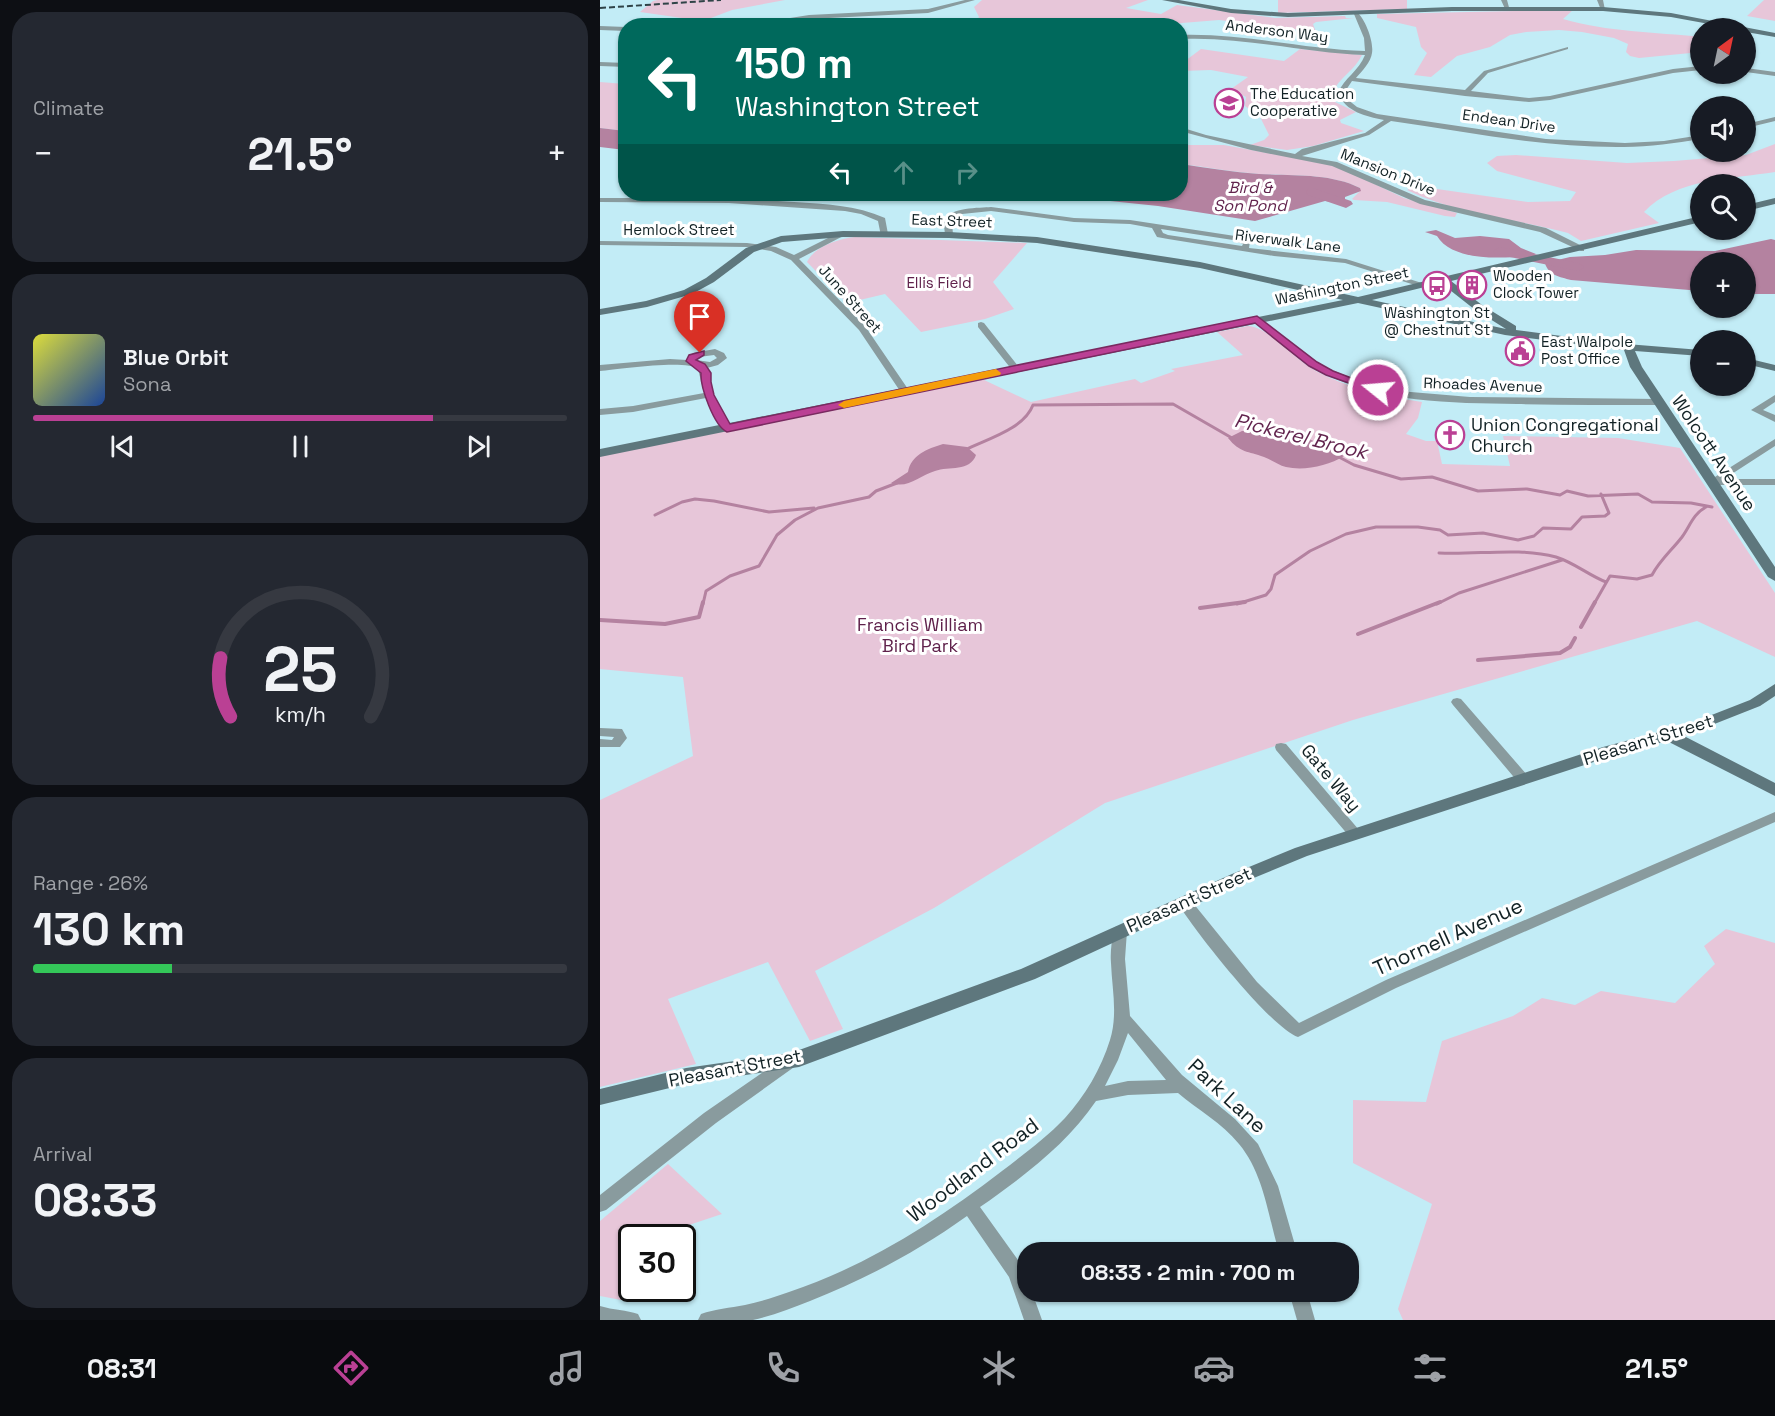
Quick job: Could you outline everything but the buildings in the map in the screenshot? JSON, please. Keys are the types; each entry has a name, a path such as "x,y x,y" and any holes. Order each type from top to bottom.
{"street":[{"path":"793,18 928,10 972,0"},
{"path":"1166,0 1247,13 1298,15 1457,9 1603,9 1690,19"},
{"path":"1504,0 1508,10"},
{"path":"1600,0 1603,9"},
{"path":"1358,14 1368,39 1370,53"},
{"path":"600,27 618,28"},
{"path":"1756,32 1775,35"},
{"name":"Anderson Way","path":"1188,37 1215,36 1331,52 1370,53"},
{"path":"1465,94 1486,72 1566,48"},
{"name":"Endean Drive","path":"1370,53 1362,67 1341,90 1344,100 1359,110 1390,119 1601,145 1662,144 1690,139"},
{"path":"600,64 618,65"},
{"name":"Endean Drive","path":"1351,79 1512,100 1540,99 1690,69"},
{"path":"1756,71 1775,74"},
{"path":"1297,155 1366,134 1390,119"},
{"path":"1756,124 1775,119"},
{"name":"Mansion Drive","path":"1188,132 1251,148 1297,155 1348,168 1429,204 1551,232 1576,250"},
{"path":"600,200 618,200"},
{"path":"764,201 869,212 882,220 884,234"},
{"path":"1756,206 1775,201"},
{"name":"Riverwalk Lane","path":"949,235 950,218 960,212 979,209 1074,220 1130,222 1155,225 1160,235 1168,237 1346,261 1421,285"},
{"name":"Washington Street","path":"600,453 1357,300 1690,222"},
{"path":"794,258 843,234"},
{"name":"East Street","path":"600,312 647,304 688,292 758,246 801,236 949,235 1037,240 1200,265 1316,292 1528,335"},
{"name":"Hemlock Street","path":"600,243 758,246"},
{"name":"June Street","path":"758,246 773,249 794,258 862,328 905,392"},
{"path":"1394,276 1404,288"},
{"path":"1444,280 1496,320 1528,335 1690,353"},
{"path":"1316,292 1328,306"},
{"name":"Rhoades Avenue","path":"1257,319 1313,364 1329,373 1356,384 1395,394 1443,400 1659,402"},
{"path":"981,325 1015,368"},
{"name":"Wolcott Avenue","path":"1628,347 1636,367 1775,577"},
{"path":"600,368 670,362 697,365 706,373 705,382 709,395 727,428"},
{"path":"1756,363 1775,368"},
{"path":"600,412 633,409 709,395"},
{"path":"1775,398 1756,410 1775,419"},
{"path":"1712,482 1775,442"},
{"path":"1712,482 1775,482"},
{"name":"Pleasant Street","path":"600,1097 695,1075 792,1061 1028,974 1301,852 1609,751 1692,729 1755,703 1775,689"},
{"path":"1457,702 1523,779"},
{"path":"1692,729 1723,761"},
{"path":"600,732 618,732 621,738 615,744 600,743"},
{"path":"1669,735 1775,790"},
{"name":"Gate Way","path":"1281,747 1354,833"},
{"name":"Thornell Avenue","path":"1185,902 1229,963 1278,1015 1298,1031 1391,984 1775,817"},
{"name":"Woodland Road","path":"707,1320 733,1317 826,1285 907,1246 970,1206 1051,1142 1076,1117 1091,1096 1105,1071 1124,1019 1118,958 1120,931"},
{"name":"Park Lane","path":"1124,1019 1182,1086 1216,1112 1251,1147 1261,1166 1285,1242"},
{"path":"600,1205 710,1118 792,1061"},
{"path":"1091,1096 1128,1088 1182,1086"},
{"path":"970,1206 1017,1273 1033,1320"},
{"path":"1301,1302 1306,1320"},
{"path":"600,1314 615,1319 632,1320"}],"green space":[{"path":"785,0 732,10 711,18 682,18 640,12 653,1"},
{"path":"982,0 1148,0 1126,8 1161,14 1177,5 1275,18 1345,16 1354,18 1316,22 1313,24 1316,32 1219,20 1188,23 1188,18 978,18 974,7"},
{"path":"1278,0 1407,0 1407,9 1278,13"},
{"path":"1764,0 1775,0 1775,21 1747,16"},
{"path":"1573,10 1563,19 1614,29 1690,36 1690,53 1639,58 1630,56 1626,52 1628,44 1614,38 1559,30 1526,32 1510,35 1490,47 1457,56 1431,77 1414,75 1427,53 1421,47 1416,27 1377,18 1377,14"},
{"path":"1201,49 1284,61 1300,49 1362,55 1332,93 1335,102 1356,112 1340,120 1341,123 1364,131 1313,146 1287,150 1250,145 1264,140 1269,135 1260,117 1245,106 1246,97 1231,89 1248,77 1211,70 1188,71 1188,59"},
{"path":"600,82 618,83 618,130 600,128"},
{"path":"1775,144 1775,172 1756,175 1690,174 1690,186 1672,192 1644,212 1659,223 1581,241 1568,233 1445,205 1407,190 1416,186 1528,202 1570,201 1576,192 1497,171 1487,163 1497,156 1516,155 1627,163 1690,160 1690,162 1756,162 1756,151"},
{"path":"1188,145 1224,145 1324,163 1343,169 1404,198 1457,213 1455,217 1445,216 1387,202 1354,200 1352,199 1360,188 1336,180 1298,175 1249,173 1188,165"},
{"name":"Ellis Field","path":"855,237 1027,243 993,282 1014,309 985,319 921,332 885,294 847,303 807,262 815,252 828,244"},
{"name":"Francis William Bird Park","path":"1248,326 1265,332 1308,366 1341,383 1422,402 1418,418 1406,434 1426,441 1437,441 1442,464 1510,466 1503,436 1618,438 1680,448 1775,593 1775,657 1697,621 1353,720 1105,803 934,908 815,971 843,1029 810,1041 768,962 668,999 696,1064 600,1087 600,800 693,756 683,677 600,669 600,456 982,379 1031,402 1135,379 1141,383 1175,371 1171,369 1243,355 1217,332"},
{"path":"1726,929 1775,943 1775,1320 1403,1320 1398,1309 1432,1204 1353,1163 1353,1100 1426,1102 1442,1041 1513,1016 1542,998 1575,1005 1601,991 1675,1003 1715,964 1704,946"},
{"path":"668,1164 722,1214 692,1224 618,1224 618,1299 600,1296 600,1221"}],"water":[{"path":"600,128 618,130 618,149 600,147"},
{"name":"Bird & Son Pond","path":"1188,165 1249,173 1324,178 1348,183 1360,188 1361,191 1345,199 1334,202 1325,201 1255,221 1110,201 1188,201"},
{"path":"1436,230 1455,238 1480,236 1509,239 1521,248 1536,254 1497,258 1468,255 1445,245 1437,236 1425,232"},
{"path":"1775,240 1775,294 1756,294 1756,252 1690,252 1690,290 1571,280 1552,273 1545,263 1570,257 1636,250 1715,251"},
{"path":"1276,428 1293,431 1344,456 1316,467 1286,467 1240,449 1228,438 1242,431"},
{"path":"943,444 967,447 976,455 969,464 964,466 935,471 908,483 891,483 908,472 916,457"}],"waterway":[{"path":"1313,192 1346,204"},
{"path":"1500,251 1578,267"},
{"name":"Pickerel Brook","path":"965,450 1013,427 1022,421 1033,405 1173,404 1232,438"},
{"name":"Pickerel Brook","path":"1337,456 1354,465 1401,479 1432,477 1478,491 1527,489 1560,495 1567,491 1588,496 1602,495"},
{"name":"Pickerel Brook","path":"703,604 706,591 730,576 759,566 777,535 795,520 818,508 869,497 876,491 897,483"},
{"name":"Pickerel Brook","path":"1602,495 1638,494 1652,502 1691,503 1712,507"},
{"path":"1242,602 1266,595 1271,589 1275,575 1310,551 1346,534 1376,527 1418,527 1440,530 1448,535 1483,533 1518,540 1534,536 1543,528 1571,529 1582,517 1605,516 1609,513 1602,495"},
{"path":"655,515 682,502 695,499 769,512 814,508"},
{"path":"1594,604 1610,576 1637,579 1652,575 1695,517 1706,507"},
{"path":"1439,553 1527,552 1542,554 1563,560 1606,582"},
{"path":"1437,604 1459,593 1562,560"},
{"name":"Pickerel Brook","path":"600,620 665,624 699,617 703,602"},
{"path":"1200,608 1242,602"},
{"path":"1237,604 1242,602"},
{"path":"1358,634 1440,602"},
{"path":"1581,627 1595,602"},
{"path":"1478,660 1560,653 1570,647 1575,638"}],"railway":[{"path":"600,8 721,0"}],"slow traffic":[{"path":"844,405 996,373"}],"place":[{"name":"The Education Cooperative","path":"1229,103"},
{"name":"Wooden Clock Tower","path":"1472,285"},
{"name":"Washington St @ Chestnut St","path":"1437,286"},
{"name":"East Walpole Post Office","path":"1520,351"},
{"name":"Union Congregational Church","path":"1450,435"}],"route":[{"path":"700,353 691,361 701,366 706,373 705,382 709,395 727,428 1257,319 1313,364 1356,384 1378,390"}]}
